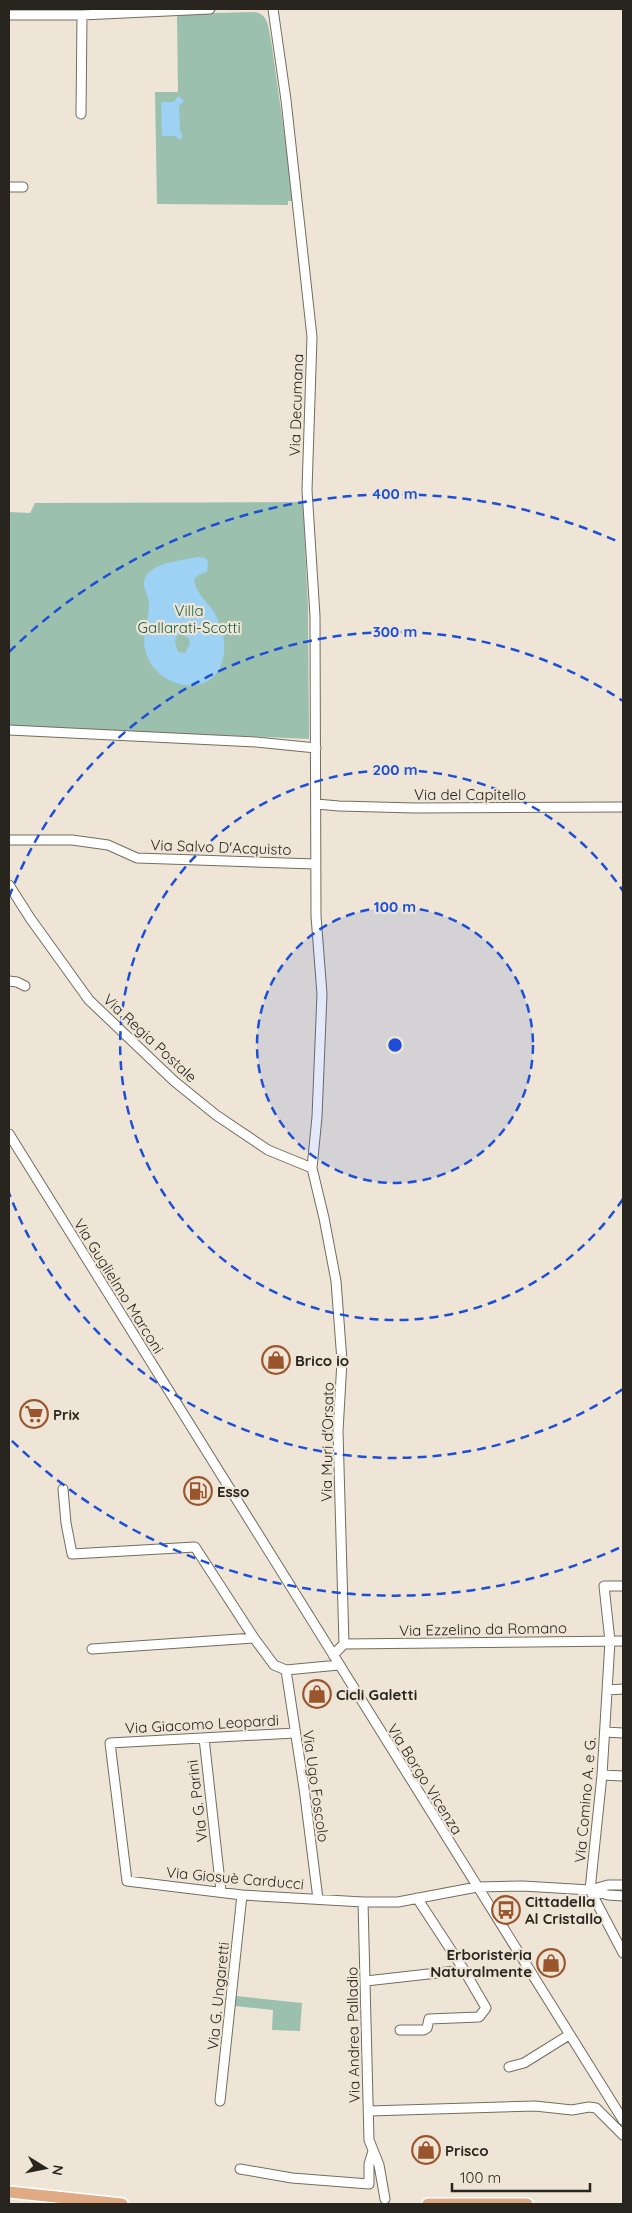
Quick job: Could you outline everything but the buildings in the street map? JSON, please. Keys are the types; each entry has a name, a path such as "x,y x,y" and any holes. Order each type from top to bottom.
{"main road":[{"path":"12,2191 122,2204"},
{"path":"428,2204 526,2204"}],"street":[{"path":"9,16 82,15 210,9"},
{"name":"Via Decumana","path":"273,9 287,110 312,337 307,490 315,616 315,864"},
{"path":"81,114 82,15"},
{"path":"9,187 23,187"},
{"path":"9,730 256,742 316,748"},
{"name":"Via del Capitello","path":"316,804 425,808 623,807"},
{"name":"Via Salvo D'Acquisto","path":"9,840 72,840 108,845 137,858 315,864"},
{"name":"Via Muri d'Orsato","path":"315,864 316,916 322,994 317,1117 312,1168 336,1281 342,1361 338,1431 344,1644"},
{"name":"Via Regia Postale","path":"9,885 30,918 89,1000 174,1081 216,1115 268,1150 312,1168"},
{"path":"9,981 25,986"},
{"name":"Via Guglielmo Marconi","path":"9,1134 13,1149 207,1451"},
{"name":"Via Borgo Vicenza","path":"207,1451 623,2120"},
{"path":"63,1489 72,1554 195,1547 254,1638 274,1665 286,1670 339,1665"},
{"name":"Via Comino A. e G.","path":"590,1890 602,1775 610,1641 604,1586 623,1586"},
{"path":"92,1649 254,1638"},
{"name":"Via Ezzelino da Romano","path":"344,1644 623,1641"},
{"path":"333,1655 344,1644"},
{"name":"Via Ugo Foscolo","path":"286,1670 318,1899"},
{"path":"607,1690 623,1689"},
{"path":"605,1732 623,1733"},
{"name":"Via Giacomo Leopardi","path":"110,1743 295,1733"},
{"name":"Via G. Parini","path":"204,1738 221,1892"},
{"name":"Via Giosuè Carducci","path":"110,1743 127,1880 242,1895 363,1902 398,1902 477,1887 523,1886 590,1890"},
{"path":"602,1775 623,1776"},
{"path":"590,1890 608,1885 623,1885"},
{"path":"590,1890 608,1895 623,1896"},
{"path":"590,1890 623,1953"},
{"name":"Via G. Ungaretti","path":"220,2101 242,1895"},
{"path":"400,2030 424,2030 427,2028 429,2019 479,2017 486,2008 464,1970 417,1898"},
{"name":"Via Andrea Palladio","path":"363,1902 368,2140 379,2165 384,2199"},
{"path":"366,1981 464,1970"},
{"path":"509,2067 524,2063 569,2035"},
{"path":"368,2111 535,2106 572,2110 589,2107 596,2108 623,2135"},
{"path":"240,2169 292,2178 369,2184 369,2164 373,2152"}],"green space":[{"path":"255,12 265,19 271,40 294,201 288,201 288,205 157,204 155,92 178,92 177,14"},
{"name":"Villa Gallarati-Scotti","path":"303,502 308,608 309,739 9,726 9,512 30,513 35,503"},
{"path":"236,1996 302,2003 300,2031 272,2030 273,2010 235,2006"}],"water":[{"path":"179,96 184,101 179,106 180,131 183,136 180,140 175,136 162,136 161,102 173,102"},
{"path":"199,557 206,558 208,562 207,572 200,574 194,579 196,587 218,619 224,639 224,652 218,672 209,680 198,685 185,685 173,682 161,675 152,665 146,653 144,636 149,605 144,586 145,578 149,572 156,568 174,561","holes":["181,633 189,639 190,644 185,653 178,652 175,642 176,637"]}],"place":[{"name":"Brico io","path":"276,1360"},
{"name":"Prix","path":"34,1414"},
{"name":"Esso","path":"198,1491"},
{"name":"Cicli Galetti","path":"317,1694"},
{"name":"Cittadella Al Cristallo","path":"506,1910"},
{"name":"Erboristeria Naturalmente","path":"551,1963"},
{"name":"Prisco","path":"426,2150"}]}
